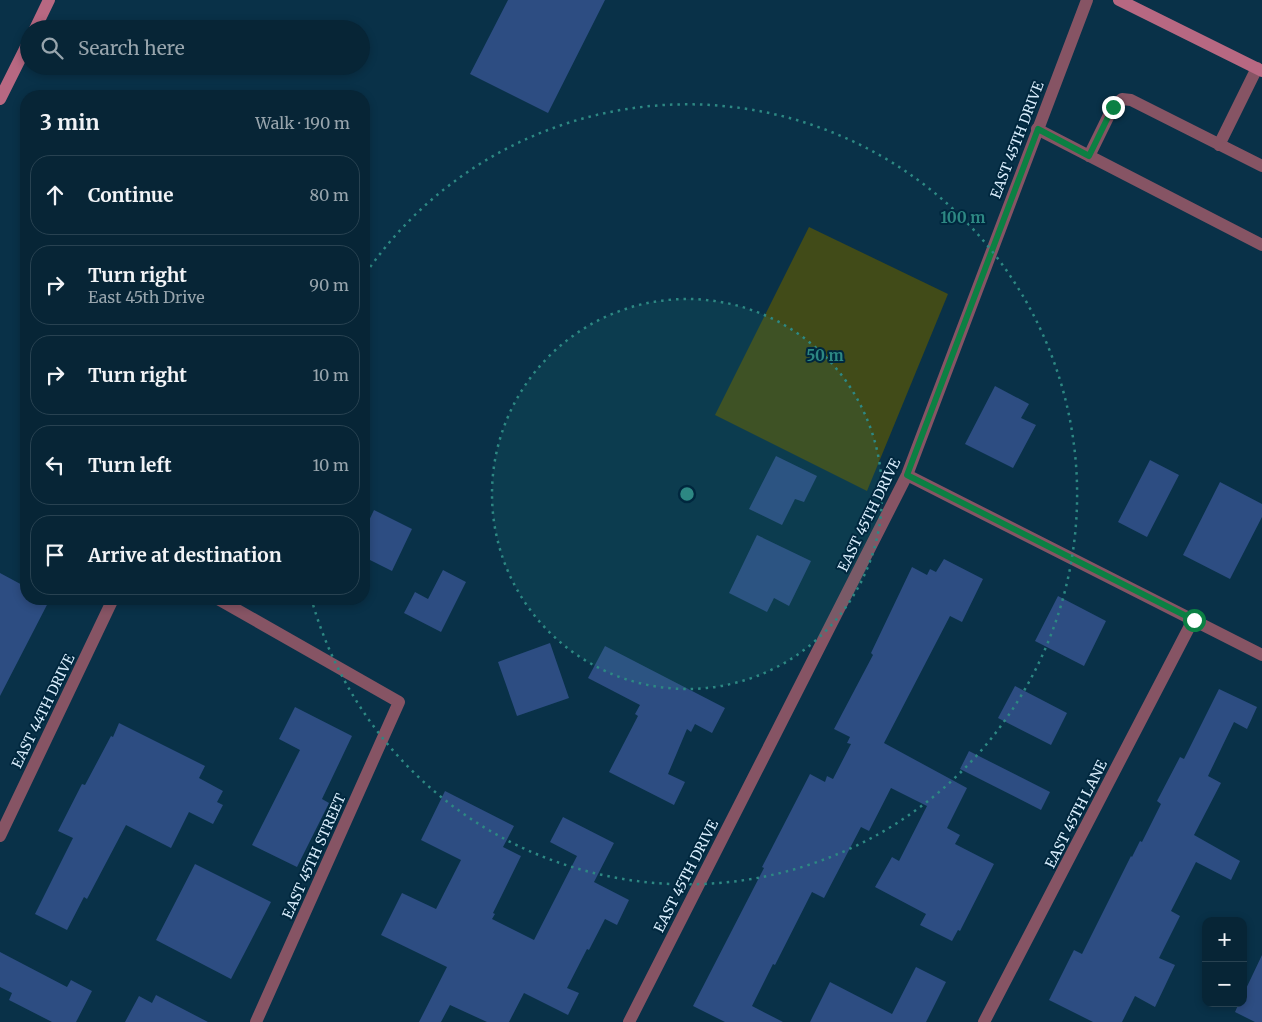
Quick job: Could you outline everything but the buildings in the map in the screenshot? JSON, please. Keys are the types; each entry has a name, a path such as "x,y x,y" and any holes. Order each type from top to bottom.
{"street":[{"path":"39,20 49,0"},
{"name":"EAST 45TH DRIVE","path":"629,1022 907,475 1086,0"},
{"path":"1119,0 1259,69 1219,145"},
{"path":"0,99 20,59"},
{"path":"1089,156 1113,107 1122,99 1131,100 1262,166"},
{"path":"1038,129 1262,245"},
{"path":"907,475 1262,655"},
{"name":"EAST 44TH DRIVE","path":"0,836 110,605"},
{"name":"EAST 45TH STREET","path":"229,605 399,702 256,1022"},
{"name":"EAST 45TH LANE","path":"984,1022 1194,620"}],"green space":[{"path":"809,227 948,294 867,491 715,415"}],"route":[{"path":"1113,107 1089,156 1038,129 907,475 1194,620"}]}
